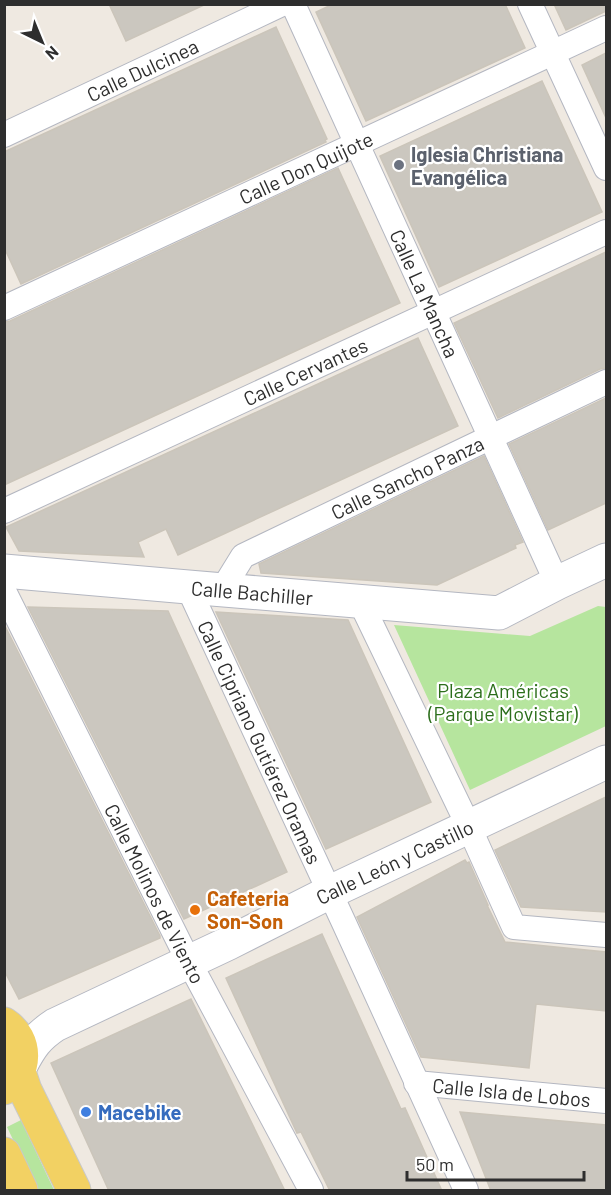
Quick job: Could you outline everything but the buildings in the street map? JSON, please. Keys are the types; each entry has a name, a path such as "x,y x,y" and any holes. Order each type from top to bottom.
{"main road":[{"path":"6,1025 21,1046 15,1075 25,1090 74,1191"}],"street":[{"name":"Calle Dulcinea","path":"4,135 282,4"},
{"name":"Calle La Mancha","path":"293,4 557,583"},
{"path":"530,4 606,168"},
{"name":"Calle Don Quijote","path":"4,308 606,28"},
{"name":"Calle Cervantes","path":"12,508 606,232"},
{"name":"Calle Sancho Panza","path":"222,590 243,556 606,382"},
{"path":"4,526 12,508"},
{"path":"557,583 606,560"},
{"name":"Calle Bachiller","path":"4,571 499,613 557,583"},
{"name":"Calle Cipriano Gutiérez Oramas","path":"188,587 466,1191"},
{"name":"Calle Molinos de Viento","path":"4,591 189,962 311,1191"},
{"path":"360,601 469,827 514,927 606,935"},
{"name":"Calle León y Castillo","path":"15,1075 30,1047 55,1025 606,762"},
{"name":"Calle León y Castillo","path":"6,1025 19,1029 36,1029 55,1025"},
{"name":"Calle Isla de Lobos","path":"417,1083 606,1101"}],"green space":[{"name":"Plaza Américas (Parque Movistar)","path":"598,606 606,607 606,726 470,790 394,625 530,636"},
{"path":"21,1120 54,1190 37,1190 7,1127"}],"place":[{"name":"Iglesia Christiana Evangélica","path":"399,165"},
{"name":"Cafeteria Son-Son","path":"195,910"},
{"name":"Macebike","path":"86,1112"}]}
